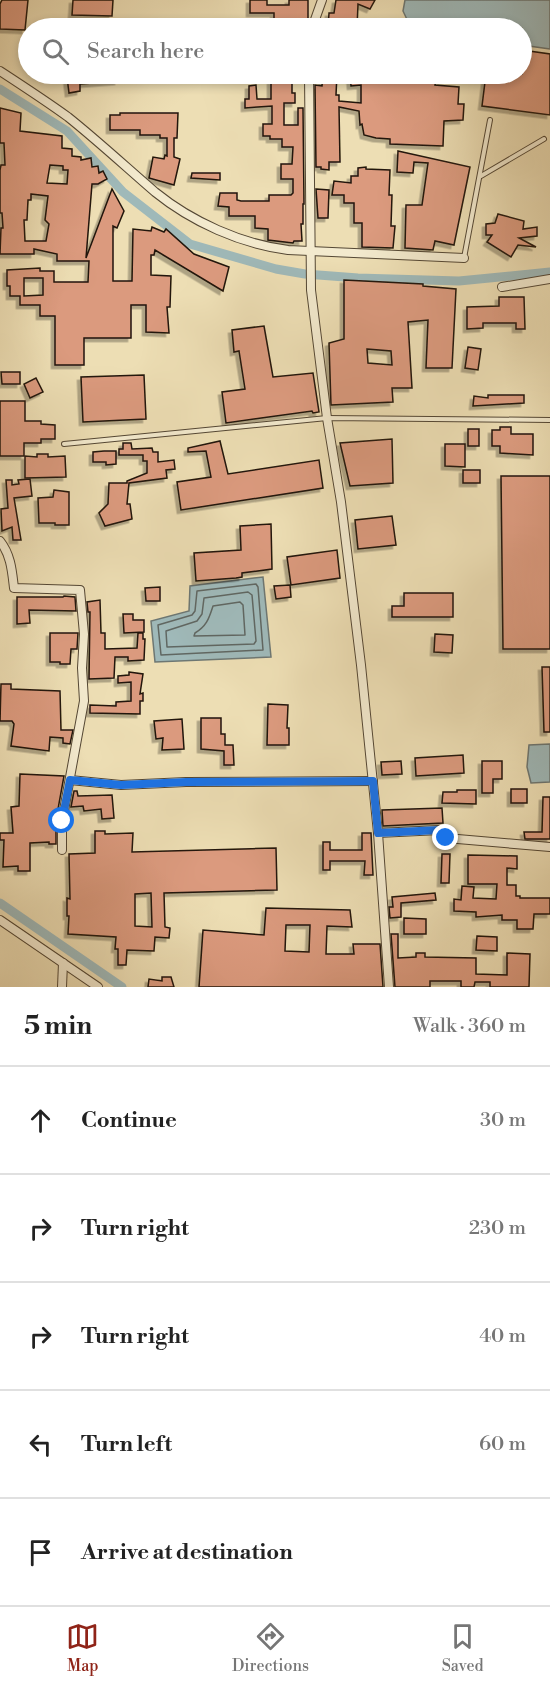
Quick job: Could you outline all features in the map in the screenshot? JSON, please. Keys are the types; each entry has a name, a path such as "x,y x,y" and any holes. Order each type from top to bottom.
{"street":[{"path":"316,18 322,0"},
{"path":"0,71 18,83"},
{"path":"19,84 67,117 175,206 241,240 265,247 311,255 464,258"},
{"path":"309,84 311,290 361,666 378,833 389,987"},
{"path":"502,287 550,279"},
{"path":"0,541 7,549 14,588 80,590 84,634 82,668 84,701 62,821 62,850"},
{"path":"70,780 121,785 186,782 373,781"},
{"path":"378,833 440,830 446,838 550,847"},
{"path":"0,920 98,987"},
{"path":"62,987 63,963"}],"lane":[{"path":"464,258 490,120"},
{"path":"480,176 544,139"},
{"path":"64,444 327,418 550,420"}],"water":[{"path":"405,0 550,0 550,49 532,46 532,18 406,18 403,11"},
{"path":"263,577 271,657 155,662 151,621 189,611 190,586"},
{"path":"550,744 550,782 531,783 527,767 529,745"}],"building":[{"path":"2,0 28,0 26,18 18,18 18,30 0,29"},
{"path":"73,0 113,0 112,16 72,15"},
{"path":"250,0 267,0 267,5 289,5 289,0 308,0 308,18 274,18 274,13 250,13"},
{"path":"336,0 375,0 370,9 358,4 357,18 329,18 329,13 334,13"},
{"path":"532,51 550,54 550,115 482,106 485,84 532,84"},
{"path":"68,84 80,84 80,91 69,93"},
{"path":"271,84 292,84 295,103 284,103 284,125 298,125 298,108 303,108 302,241 293,243 268,240 268,229 255,228 255,216 229,216 229,207 218,206 220,193 237,193 237,200 241,201 269,201 269,195 291,195 293,193 293,179 281,179 281,164 292,164 293,147 282,147 282,139 270,139 270,136 263,136 263,124 272,124 272,106 245,108 245,99 249,99 249,86 256,85 257,99 271,99"},
{"path":"322,84 337,84 336,95 339,95 339,101 361,103 361,85 351,86 351,84 435,84 459,87 458,104 464,104 463,120 444,121 443,146 390,144 390,139 364,135 362,124 360,125 359,111 339,107 340,162 329,162 329,170 321,169 321,167 316,167 315,85 322,86"},
{"path":"0,108 21,113 20,131 62,136 62,148 72,149 72,156 81,157 81,160 91,158 92,167 98,166 99,173 103,171 107,179 98,184 92,184 86,258 112,189 124,211 117,228 113,226 113,281 132,281 133,229 151,231 152,227 164,232 166,229 194,254 229,267 223,291 155,250 154,255 151,255 151,275 171,276 170,307 167,307 169,333 146,332 146,305 131,305 131,338 84,338 84,365 55,365 55,316 40,316 40,305 20,305 20,296 10,296 10,286 7,286 7,270 40,268 40,271 54,271 54,282 88,282 89,261 57,261 57,254 34,249 34,254 0,254 1,228 3,228 2,213 0,213 0,170 1,165 5,165 4,143 0,143","holes":["50,165 63,166 63,170 68,170 67,184 47,183","31,194 48,196 45,220 49,224 46,241 25,241 24,220 27,220 28,200 31,200","24,278 43,278 43,295 24,296"]},
{"path":"120,113 178,113 174,157 180,159 174,185 149,178 153,157 164,159 165,155 167,156 167,138 160,138 160,135 140,135 140,130 110,130 110,115 120,115"},
{"path":"398,151 470,167 454,245 435,241 433,250 405,248 406,205 422,205 428,163 414,162 413,173 397,172"},
{"path":"366,167 366,169 390,170 391,226 395,226 393,248 362,247 362,223 354,223 354,203 344,203 344,195 332,195 334,181 351,183 351,176 358,176 358,168"},
{"path":"192,173 220,173 220,180 191,178"},
{"path":"316,189 329,190 328,218 318,218"},
{"path":"498,214 524,221 523,229 537,227 537,236 519,238 536,247 518,245 511,257 487,242 492,235 486,235 486,224 495,223"},
{"path":"344,280 423,284 423,286 456,289 452,368 426,368 428,320 408,322 412,388 392,388 393,402 331,405 329,343 344,339","holes":["367,349 391,351 392,365 368,363"]},
{"path":"499,297 524,297 525,329 516,329 516,323 483,323 483,328 467,329 467,307 499,306"},
{"path":"264,326 273,377 313,373 319,412 313,413 312,411 226,423 222,392 245,389 239,351 234,352 232,330"},
{"path":"468,347 481,349 478,370 465,368"},
{"path":"1,372 20,372 20,384 2,384"},
{"path":"144,375 146,419 83,422 81,377"},
{"path":"36,378 43,392 30,398 24,384"},
{"path":"488,395 524,395 524,403 473,406 474,396 488,398"},
{"path":"0,401 25,401 25,421 41,421 41,424 55,425 55,439 41,439 41,443 24,443 24,456 0,456"},
{"path":"500,427 511,427 511,434 533,434 533,455 500,453 500,446 492,446 492,430 500,430"},
{"path":"468,429 479,429 479,446 468,446"},
{"path":"392,439 393,483 350,486 340,443"},
{"path":"220,441 228,474 319,460 323,488 181,510 177,482 211,477 206,451 188,452 188,448"},
{"path":"123,443 131,443 132,449 152,448 153,452 158,452 158,462 174,460 175,469 166,470 167,478 129,483 127,504 130,504 132,519 105,526 99,513 108,504 109,483 127,483 147,473 147,461 143,461 143,455 119,455 119,449 123,449"},
{"path":"445,444 465,444 465,467 445,466"},
{"path":"116,451 116,464 106,465 106,462 93,462 93,452"},
{"path":"37,454 48,454 48,457 65,456 66,477 25,478 25,456 37,457"},
{"path":"463,470 480,470 480,483 463,483"},
{"path":"501,476 550,476 550,649 503,649"},
{"path":"30,479 32,496 14,498 21,540 13,540 12,527 2,531 1,509 8,508 6,480 12,480 12,485 19,484 18,480"},
{"path":"54,490 69,492 69,525 39,523 38,498 53,497"},
{"path":"392,516 396,545 358,549 355,520"},
{"path":"271,524 272,569 242,573 242,577 236,578 196,581 194,553 241,550 240,526"},
{"path":"337,550 340,578 291,585 287,557"},
{"path":"290,585 291,597 276,599 274,586"},
{"path":"160,587 160,601 146,601 145,588"},
{"path":"404,593 453,593 453,617 392,617 392,606 404,606"},
{"path":"17,597 75,597 76,611 29,610 30,623 17,624"},
{"path":"100,600 101,633 105,633 105,649 137,648 138,633 143,633 144,660 128,661 128,657 115,657 114,678 89,679 90,612 88,612 87,602"},
{"path":"123,614 133,614 133,620 144,620 144,632 124,633"},
{"path":"50,633 78,633 77,649 71,649 70,664 50,662"},
{"path":"435,634 453,635 452,653 434,652"},
{"path":"542,667 550,667 550,732 544,732"},
{"path":"129,672 143,674 140,694 143,693 143,701 140,701 140,714 90,713 90,705 116,706 116,702 131,701 131,682 118,683 118,676 129,675"},
{"path":"1,684 11,684 11,689 60,691 61,730 73,730 70,744 63,743 63,738 50,737 49,751 11,746 14,724 12,721 0,721"},
{"path":"268,704 288,705 289,745 267,745"},
{"path":"201,718 221,718 221,734 225,734 225,745 233,745 234,765 224,765 224,751 201,749"},
{"path":"182,719 184,749 162,750 163,738 156,739 154,721"},
{"path":"463,755 464,773 416,776 415,758"},
{"path":"401,761 402,774 382,775 381,762"},
{"path":"482,761 502,761 502,779 493,779 493,793 482,793"},
{"path":"20,774 64,776 56,820 56,844 30,843 30,871 18,871 18,866 3,867 4,840 0,840 0,833 13,833 11,807 19,806"},
{"path":"511,789 527,789 527,803 511,803"},
{"path":"457,790 476,790 476,804 442,803 443,792 457,792"},
{"path":"74,791 77,791 78,796 112,795 114,818 102,819 101,809 84,811 83,806 71,807"},
{"path":"543,797 550,797 550,839 525,839 524,832 542,832"},
{"path":"442,808 443,823 383,826 382,810"},
{"path":"95,831 105,831 105,834 133,833 132,852 276,848 277,890 164,893 165,927 170,928 169,938 155,937 154,951 127,950 126,965 118,965 118,949 115,949 116,937 68,934 69,854 95,853","holes":["151,893 152,927 135,926 135,894"]},
{"path":"362,833 371,833 373,875 364,875 365,861 330,861 330,870 323,870 323,842 330,842 330,850 362,850"},
{"path":"442,854 450,854 449,883 441,883"},
{"path":"468,855 517,856 517,869 507,868 507,885 516,885 516,896 520,898 550,898 550,914 534,914 533,929 517,929 517,920 502,920 502,915 476,917 476,912 454,911 454,899 461,900 462,886 474,887 473,898 496,899 497,884 468,884"},
{"path":"435,893 436,900 401,903 401,917 390,918 389,907 393,907 392,897"},
{"path":"266,908 350,910 352,927 327,926 326,954 354,954 353,944 380,944 383,987 199,987 203,930 264,935","holes":["286,925 310,925 309,952 285,951"]},
{"path":"404,918 426,919 426,934 404,934"},
{"path":"391,934 398,934 398,958 416,957 416,953 425,953 425,957 476,958 476,974 507,975 507,953 530,954 529,987 490,987 490,982 475,982 474,987 461,987 461,981 430,981 430,987 395,987"},
{"path":"477,936 497,937 497,951 476,950"},
{"path":"162,977 171,977 174,987 148,987 149,979 162,981"}],"waterway":[{"path":"0,89 67,131 123,192 190,244 276,269 305,274 459,281 550,272"},
{"path":"0,903 122,987"}],"route":[{"path":"62,821 70,780 121,785 186,782 373,781 378,833 440,830 446,838"}]}
